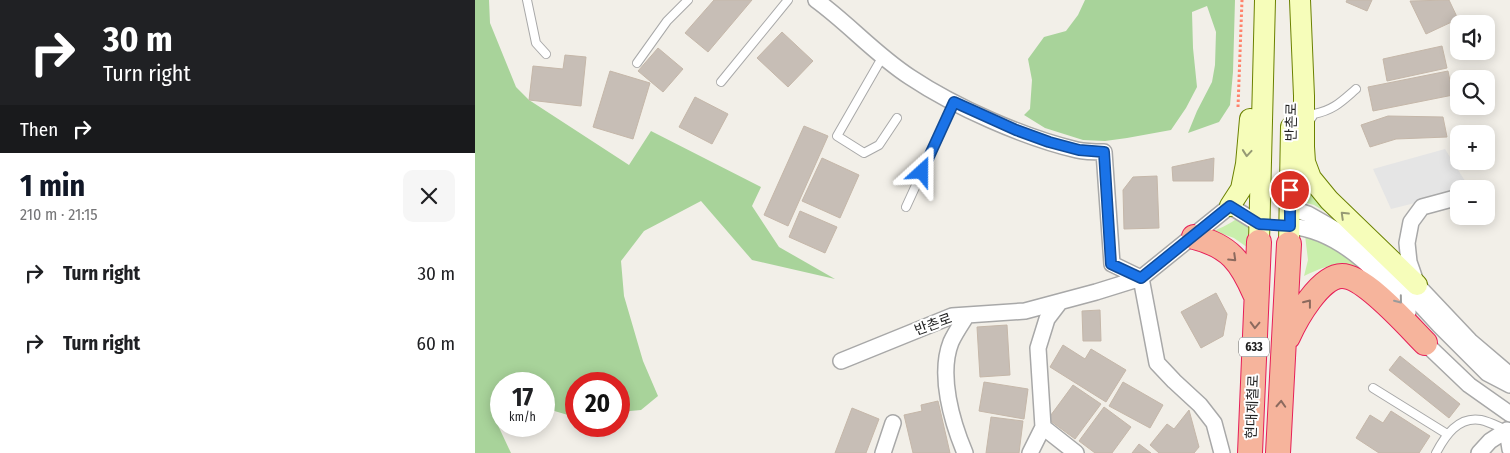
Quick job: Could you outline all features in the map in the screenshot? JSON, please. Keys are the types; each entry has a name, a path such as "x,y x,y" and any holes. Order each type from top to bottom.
{"highway":[{"name":"현대제철로","path":"1250,453 1259,224"},
{"name":"현대제철로","path":"1278,453 1290,226"},
{"path":"1194,237 1210,241 1234,256 1257,296"},
{"path":"1284,346 1293,324 1317,292 1333,278 1343,276 1353,278 1366,286 1425,343"}],"main road":[{"path":"1230,206 1241,189 1246,164 1251,105 1255,0"},
{"name":"반촌로","path":"1259,224 1265,0"},
{"name":"반촌로","path":"1290,226 1293,0"},
{"path":"1300,0 1305,162 1311,178 1329,200 1417,285"},
{"path":"1259,224 1290,226"}],"street":[{"path":"817,0 834,12 865,42 910,77 954,102 1016,130 1049,142 1079,150 1104,152 1111,264 1141,278 1157,363 1173,381 1200,405 1214,422 1222,453"},
{"path":"1450,200 1422,208 1411,222 1407,243 1409,262 1417,285 1471,341 1510,375"},
{"path":"1230,206 1259,224"},
{"name":"반촌로","path":"841,361 953,316 1025,311 1141,278 1230,206"},
{"path":"1290,226 1315,218 1361,244 1379,260 1439,325 1487,373 1510,385"},
{"path":"1290,226 1323,234 1367,263 1404,306 1417,325 1425,343 1469,385 1510,414"},
{"path":"1031,453 1043,427 1038,348 1047,319 1060,302"},
{"path":"965,453 956,430 945,368 951,342 967,315"},
{"path":"883,453 893,423"},
{"path":"1043,427 1077,453"},
{"path":"1479,453 1490,441 1507,430 1510,449"}],"lane":[{"path":"527,0 536,43 546,54"},
{"path":"637,63 667,21 688,0"},
{"path":"721,82 788,0"},
{"path":"883,56 837,136 865,153 879,145 897,118"},
{"path":"1304,130 1314,114 1326,112 1335,107 1356,88"},
{"path":"906,207 954,102"},
{"path":"1373,388 1447,434"},
{"path":"1436,453 1447,434 1462,422 1480,420 1507,430"}],"path":[{"path":"1237,112 1242,0"}],"green space":[{"path":"475,0 489,0 490,23 516,87 529,100 629,165 651,131 761,187 752,206 779,247 835,279 752,260 701,201 644,231 621,261 624,296 643,361 658,396 641,410 630,411 630,372 565,372 565,414 555,411 555,372 490,372 490,437 503,437 511,453 475,453"},
{"path":"1085,0 1235,0 1230,105 1219,122 1188,133 1212,82 1215,65 1216,32 1207,6 1192,12 1197,87 1171,130 1105,141 1083,140 1045,128 1024,115 1030,109 1032,80 1028,59 1044,37 1066,31 1078,15"},
{"path":"1296,134 1329,214 1314,205 1300,201"},
{"path":"1246,209 1251,250 1234,238 1214,231 1235,220"},
{"path":"1305,235 1346,252 1375,279 1340,266 1324,267 1304,276 1308,260"}],"shaded area":[{"path":"1445,149 1450,157 1450,170 1458,170 1464,180 1450,180 1450,194 1391,209 1373,169"}],"building":[{"path":"714,0 752,0 708,52 685,33"},
{"path":"1347,0 1372,0 1367,11 1346,2"},
{"path":"1449,0 1456,15 1450,15 1450,23 1426,34 1410,1"},
{"path":"782,32 813,61 788,87 757,58"},
{"path":"1442,46 1447,68 1387,81 1383,59"},
{"path":"658,48 683,69 663,92 638,71"},
{"path":"565,55 586,57 581,106 529,100 533,66 563,69"},
{"path":"610,71 650,83 633,139 593,127"},
{"path":"1448,71 1450,96 1373,111 1368,87"},
{"path":"695,97 728,114 712,144 679,127"},
{"path":"1388,116 1443,117 1447,137 1396,139 1370,147 1361,125"},
{"path":"804,126 828,136 788,226 764,215"},
{"path":"822,158 859,175 840,218 802,201"},
{"path":"1214,158 1213,181 1173,181 1172,167"},
{"path":"1157,176 1159,228 1124,229 1123,190 1133,177"},
{"path":"800,211 837,227 825,253 789,237"},
{"path":"1216,293 1227,314 1223,336 1201,348 1181,312"},
{"path":"1100,310 1101,341 1083,341 1082,311"},
{"path":"1007,325 1010,375 980,377 977,327"},
{"path":"1063,345 1085,359 1091,349 1126,370 1106,402 1050,367"},
{"path":"1400,356 1460,404 1449,418 1389,370"},
{"path":"984,382 1028,389 1024,419 979,411"},
{"path":"1123,382 1163,405 1150,428 1109,406"},
{"path":"1073,385 1101,404 1075,439 1048,419"},
{"path":"938,401 950,453 913,453 904,415 922,411 921,405"},
{"path":"1104,407 1131,427 1112,453 1095,453 1079,441"},
{"path":"852,408 879,419 866,453 835,453"},
{"path":"1189,410 1199,447 1194,453 1159,453 1150,445 1167,424 1174,429"},
{"path":"1391,411 1430,436 1419,453 1379,453 1356,438 1370,415 1383,423"},
{"path":"991,417 1023,421 1019,453 986,453"},
{"path":"1139,444 1151,453 1132,453"}],"route":[{"path":"922,172 954,102 1016,130 1049,142 1079,150 1104,152 1111,264 1141,278 1230,206 1259,224 1290,226 1290,190"}]}
